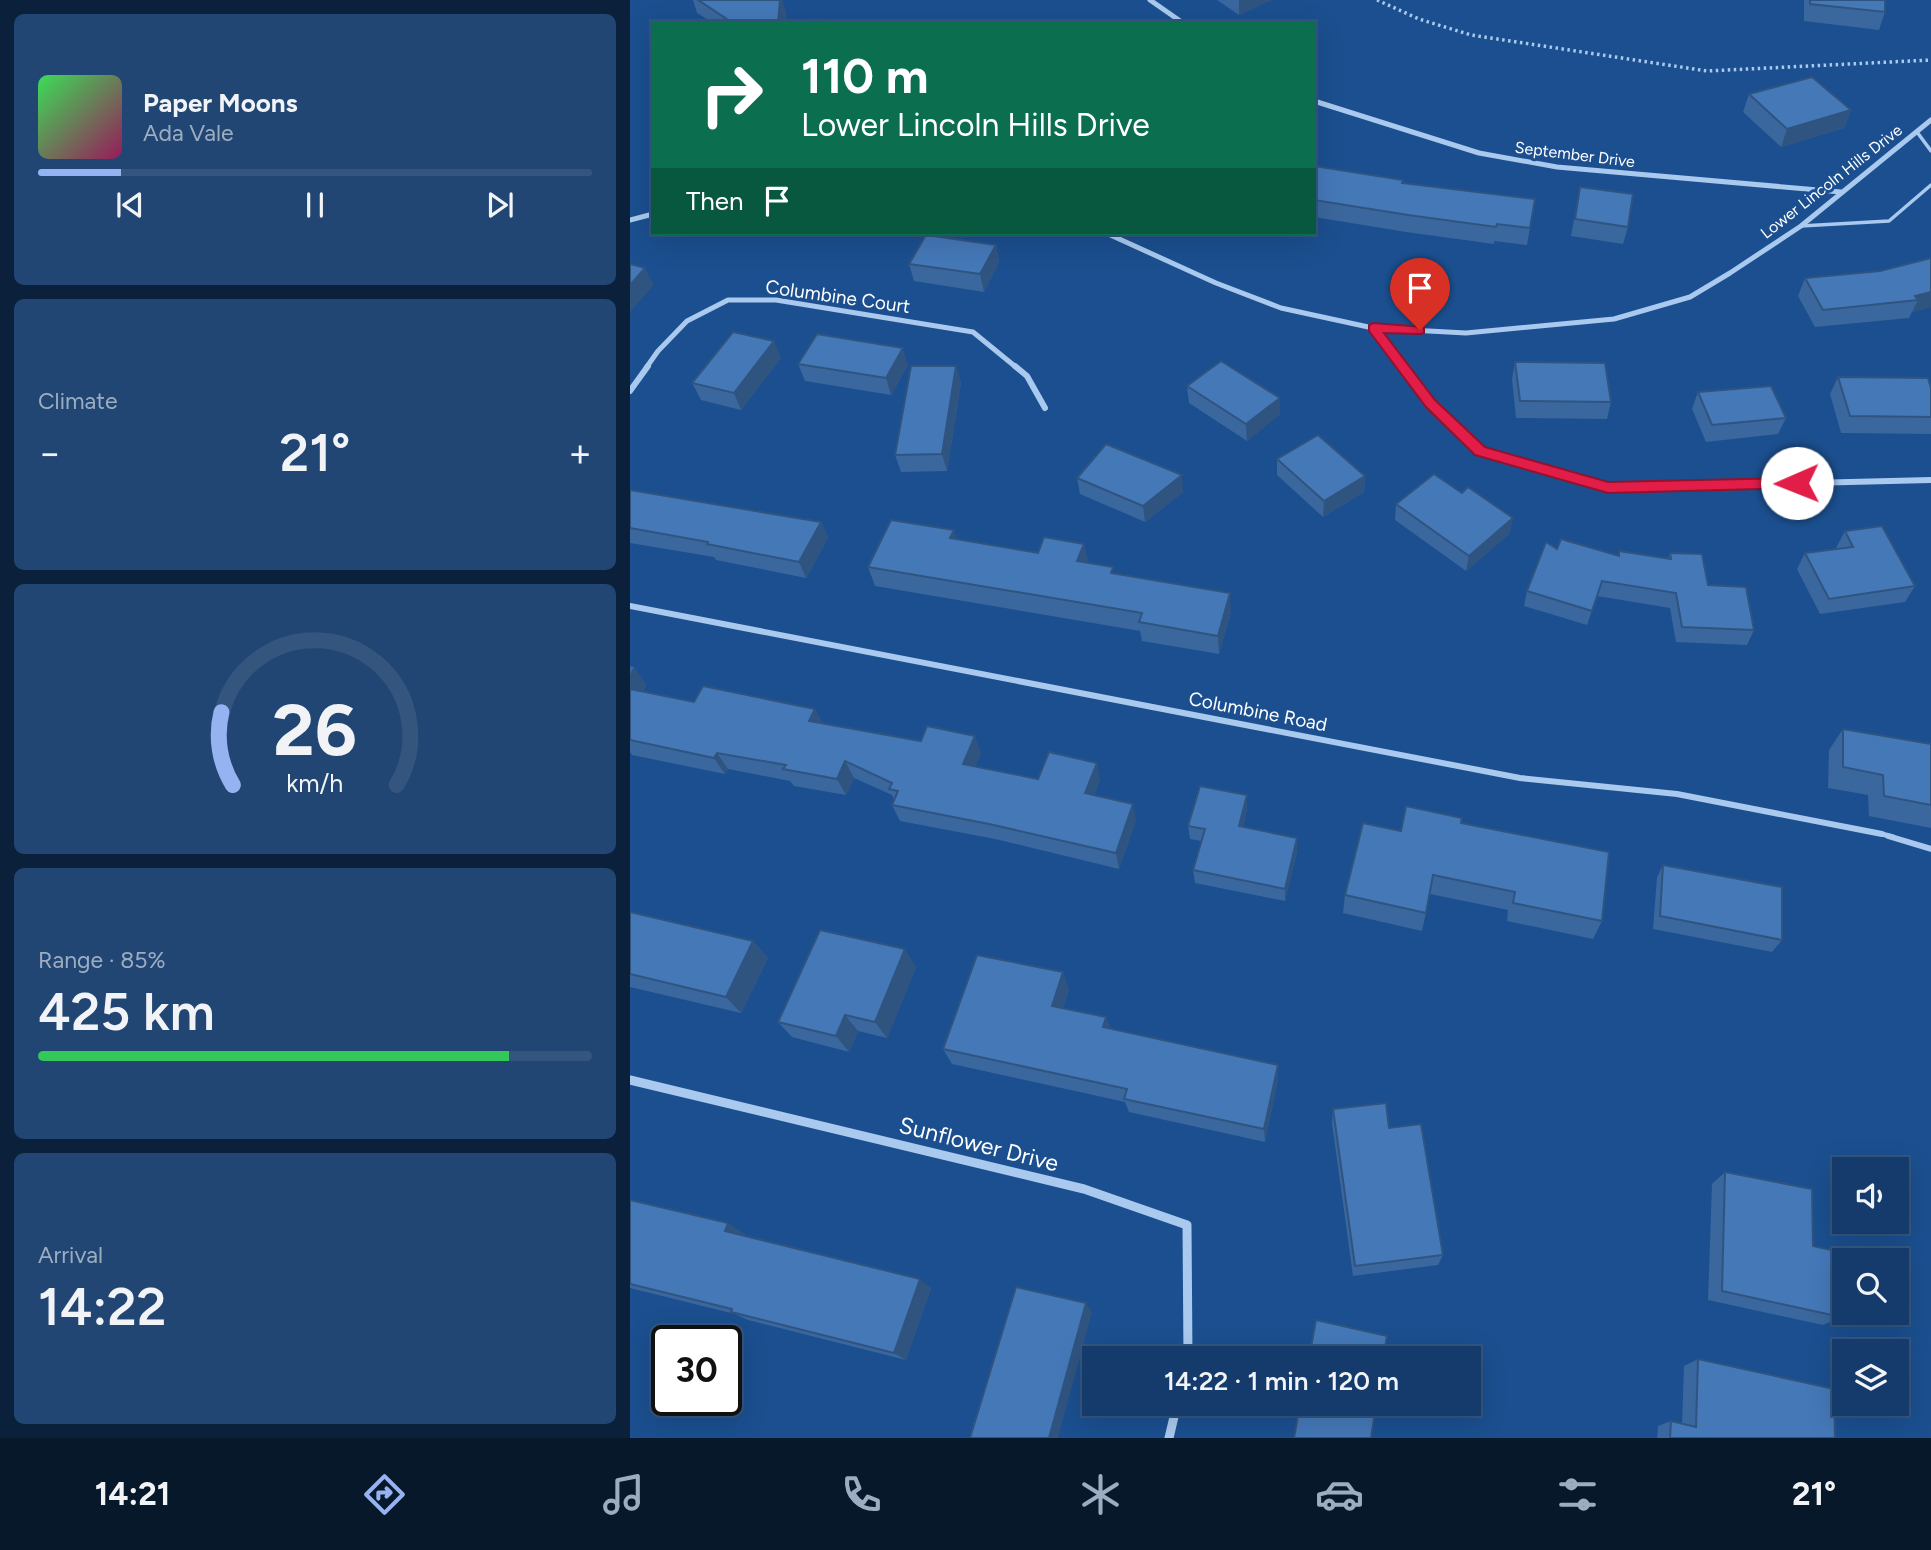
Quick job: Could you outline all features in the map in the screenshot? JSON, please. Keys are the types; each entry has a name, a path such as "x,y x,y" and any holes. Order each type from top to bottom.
{"street":[{"path":"1150,0 1181,21"},
{"name":"September Drive","path":"1316,102 1479,153 1557,167 1841,192"},
{"name":"Lower Lincoln Hills Drive","path":"1110,235 1216,284 1281,307 1373,328 1466,333 1614,319 1690,297 1801,226 1931,120"},
{"path":"630,220 651,215"},
{"name":"Columbine Court","path":"630,391 659,351 687,321 728,300 776,300 972,332 1027,376 1045,408"},
{"path":"1373,328 1431,404 1480,451 1608,488 1931,480"},
{"name":"Columbine Road","path":"630,606 1520,778 1677,794 1882,834"},
{"name":"Sunflower Drive","path":"630,1080 1084,1189 1187,1225 1188,1346"},
{"path":"1169,1438 1174,1416"}],"lane":[{"path":"1917,132 1931,151"},
{"path":"1801,226 1889,221 1931,185"},
{"path":"1882,834 1931,849"}],"path":[{"path":"1377,0 1419,19 1471,35 1707,71 1931,60"}],"building":[{"path":"698,0 780,0 778,21 730,21"},
{"path":"1810,0 1885,0 1885,12 1810,4"},
{"path":"1812,77 1851,110 1787,129 1749,94"},
{"path":"1316,166 1403,180 1402,183 1535,199 1530,228 1497,224 1496,227 1316,200"},
{"path":"1580,187 1633,194 1628,227 1575,219"},
{"path":"926,235 996,245 980,274 909,264"},
{"path":"1931,258 1931,292 1915,296 1918,300 1823,310 1805,278 1880,271"},
{"path":"630,264 645,268 630,285"},
{"path":"733,332 774,341 734,393 692,383"},
{"path":"817,334 903,348 886,378 798,364"},
{"path":"1221,361 1280,398 1246,424 1187,386"},
{"path":"1515,362 1605,363 1611,402 1520,401"},
{"path":"911,366 956,366 942,454 895,455"},
{"path":"1838,377 1928,378 1931,388 1931,417 1850,416"},
{"path":"1771,386 1786,418 1712,425 1698,392"},
{"path":"1318,435 1365,476 1324,501 1277,459"},
{"path":"1106,444 1182,475 1143,506 1077,478"},
{"path":"1434,474 1462,493 1468,487 1513,518 1469,556 1396,504"},
{"path":"630,490 821,522 799,562 630,528"},
{"path":"891,520 954,530 950,538 1038,553 1044,537 1084,544 1077,561 1113,567 1111,573 1230,593 1218,636 1139,622 1142,613 868,567"},
{"path":"1882,526 1915,586 1829,599 1805,553 1853,547 1845,531"},
{"path":"1561,539 1619,556 1619,551 1671,559 1670,553 1702,554 1708,585 1746,587 1754,630 1682,627 1676,593 1602,581 1592,611 1527,591 1546,542 1557,549"},
{"path":"703,686 815,709 809,721 921,741 927,726 975,736 963,764 1038,779 1049,752 1097,763 1085,793 1133,804 1116,853 892,805 898,791 889,789 892,783 845,761 837,779 783,769 786,765 717,753 714,758 630,740 630,689 694,702"},
{"path":"1843,729 1931,744 1931,805 1884,796 1883,775 1843,767"},
{"path":"1200,786 1247,795 1239,826 1297,838 1285,889 1193,870 1205,829 1188,826"},
{"path":"1406,806 1462,818 1461,823 1609,852 1602,921 1513,903 1515,892 1433,875 1426,913 1345,895 1363,823 1401,831"},
{"path":"1663,865 1782,887 1782,940 1660,916"},
{"path":"630,912 753,941 726,997 630,974"},
{"path":"820,930 905,949 875,1022 845,1015 836,1036 778,1022"},
{"path":"977,955 1063,972 1052,1006 1106,1017 1103,1027 1278,1065 1264,1129 1124,1099 1127,1089 943,1049"},
{"path":"1386,1103 1389,1128 1421,1124 1443,1255 1355,1266 1333,1109"},
{"path":"1725,1172 1812,1189 1813,1246 1832,1250 1832,1315 1722,1291"},
{"path":"630,1200 728,1223 725,1231 920,1279 894,1353 630,1284"},
{"path":"1016,1287 1086,1303 1049,1438 970,1438"},
{"path":"1316,1320 1387,1336 1385,1346 1311,1346"},
{"path":"1698,1359 1832,1389 1835,1438 1670,1438 1671,1421 1696,1427"},
{"path":"1298,1416 1374,1416 1371,1438 1294,1438"}],"route":[{"path":"1420,330 1373,328 1431,404 1480,451 1608,488 1797,483"}]}
